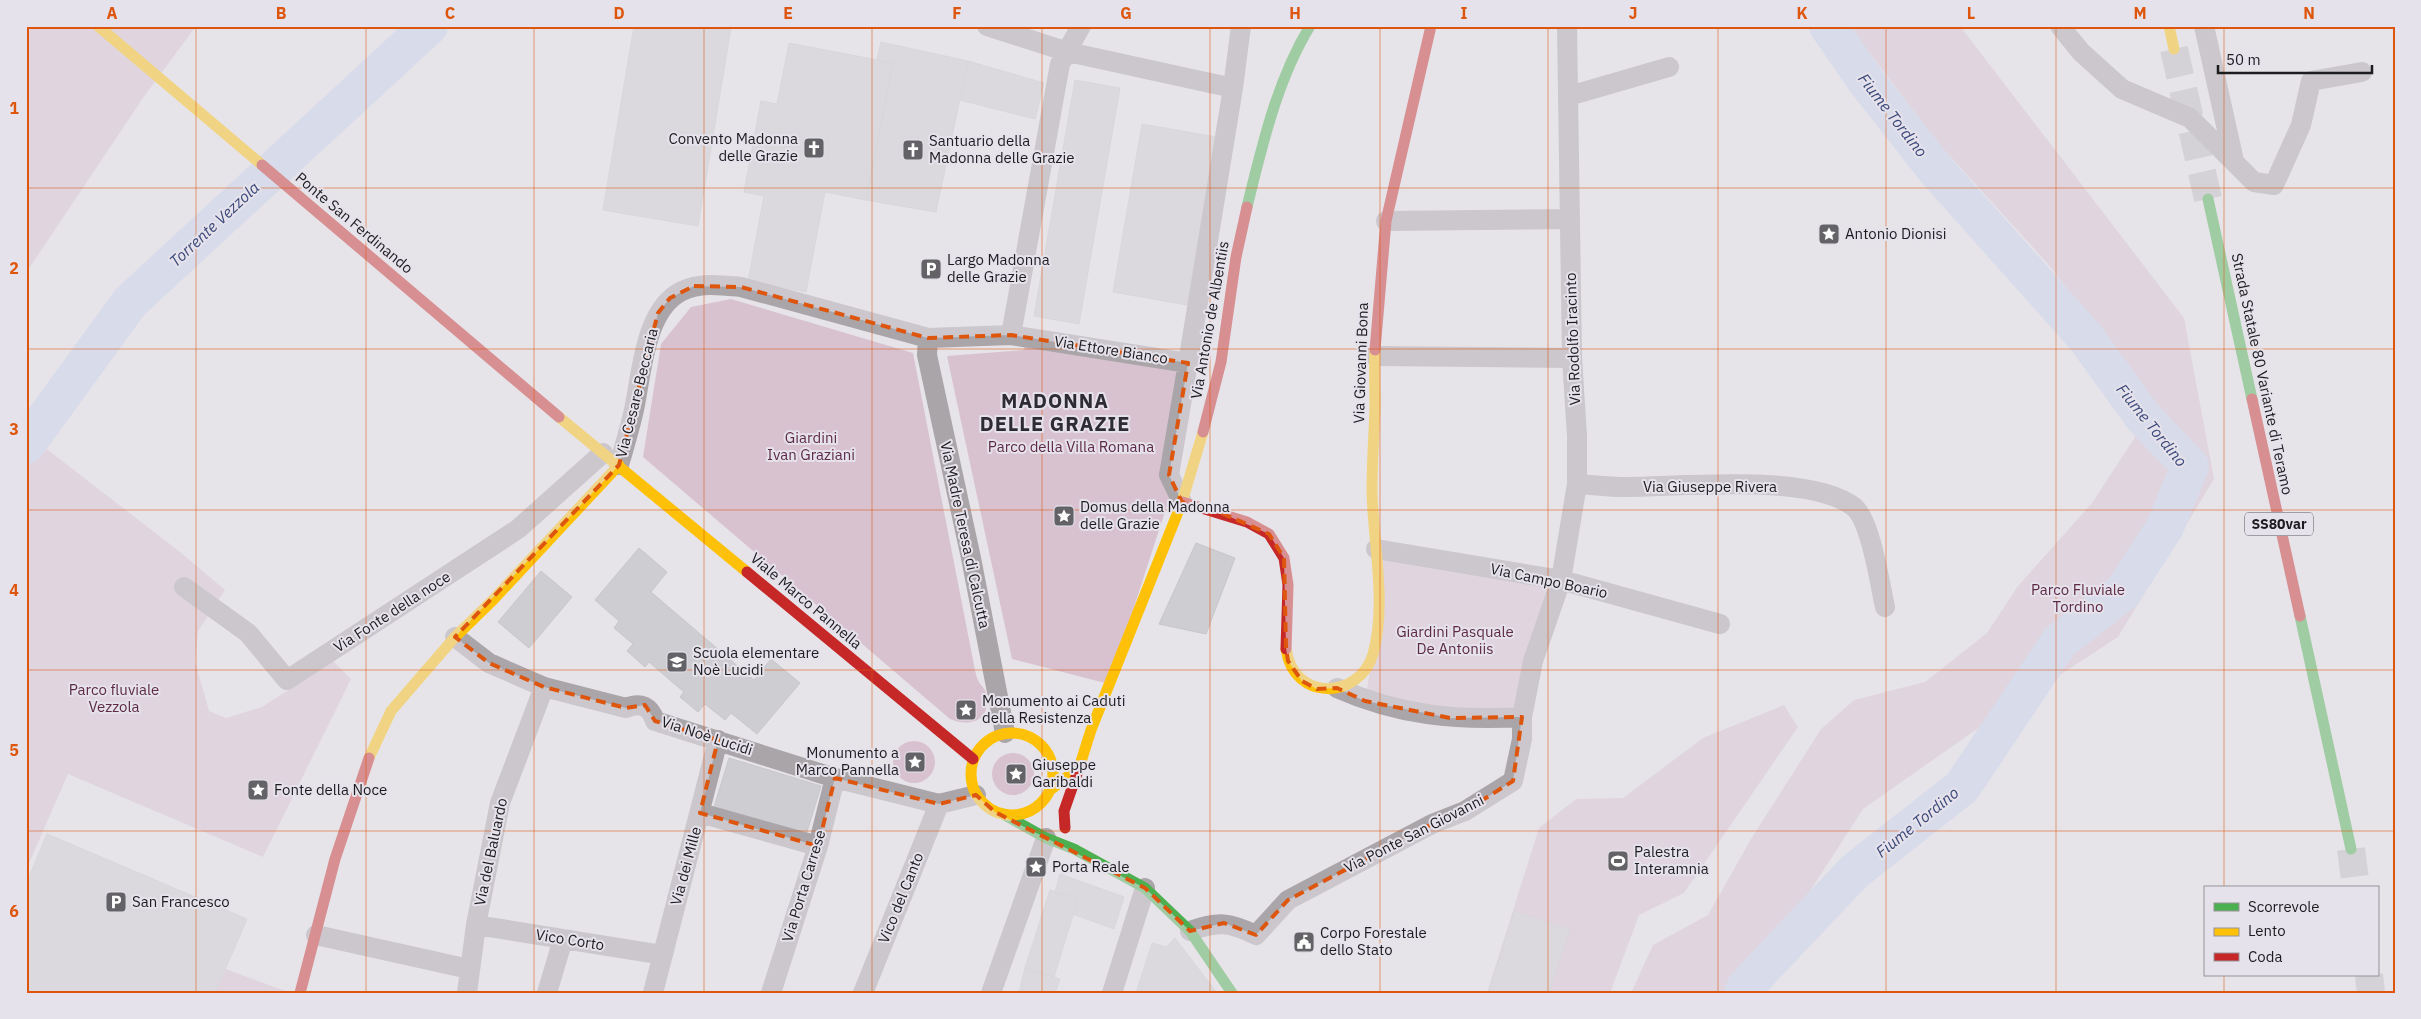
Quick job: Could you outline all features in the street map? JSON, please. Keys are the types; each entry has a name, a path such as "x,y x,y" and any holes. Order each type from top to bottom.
{"main road":[{"name":"Ponte San Ferdinando","path":"98,26 619,466"},
{"name":"Via Antonio de Albentiis","path":"1065,828 1064,811 1091,730 1182,502 1200,448 1221,362 1236,257 1264,135 1299,44 1310,26"},
{"name":"Via Giovanni Bona","path":"1337,688 1360,677 1373,655 1379,606 1372,491 1376,406 1375,356 1386,221 1431,26"},
{"path":"2169,26 2174,48"},
{"name":"Strada Statale 80 Variante di Teramo","path":"2208,199 2350,849"},
{"path":"300,993 335,860 368,760 391,711 455,636 493,600 619,466"},
{"name":"Viale Marco Pannella","path":"619,466 973,759"},
{"path":"1182,502 1247,522 1269,534 1284,558 1286,568 1288,661 1302,681 1317,689 1337,688"},
{"path":"1075,742 1091,730"},
{"path":"1074,848 1065,828 1048,808 1053,772 1052,763 1043,747 1023,734 1005,733 985,742 973,759 970,777 976,795 988,807 1046,838 1074,848 1145,888 1190,931 1232,993"},
{"path":"1043,747 1058,747"},
{"path":"1050,790 1079,768"},
{"path":"1003,814 1025,813 1048,808"}],"street":[{"path":"987,26 1068,52 1233,88"},
{"path":"1011,335 1060,64 1081,26"},
{"name":"Via Ettore Bianco","path":"928,338 1011,335 1188,363 1233,88 1240,26"},
{"name":"Via Rodolfo Iracinto","path":"1561,580 1577,484 1578,436 1572,358 1567,26"},
{"path":"2060,26 2081,52 2122,88 2190,118 2254,182 2274,185 2301,125 2311,81 2362,72"},
{"path":"2204,26 2226,132 2235,163"},
{"path":"1569,96 1669,67"},
{"path":"1386,221 1570,219"},
{"name":"Via Cesare Beccaria","path":"619,466 650,335 660,309 670,298 694,286 718,285 741,287 928,338"},
{"name":"Via Madre Teresa di Calcutta","path":"928,338 927,354 971,558 1005,733"},
{"path":"1375,356 1572,358"},
{"path":"1182,502 1169,476 1188,363"},
{"name":"Via Fonte della noce","path":"184,587 248,632 287,680 518,530 597,448"},
{"name":"Via Giuseppe Rivera","path":"1577,484 1625,487 1771,484 1825,494 1854,508 1870,536 1885,607"},
{"name":"Via Campo Boario","path":"1376,549 1561,580 1720,624"},
{"name":"Via Ponte San Giovanni","path":"1190,931 1207,925 1224,923 1238,926 1256,935 1288,900 1432,824 1465,811 1513,781 1522,739 1522,717 1533,662 1561,580"},
{"name":"Via Noè Lucidi","path":"455,636 489,663 544,687 626,708 647,700 656,721 835,778 939,804 976,795"},
{"name":"Via del Baluardo","path":"467,993 476,925 500,803 544,687"},
{"path":"1337,688 1365,700 1450,718 1522,717"},
{"name":"Via dei Mille","path":"653,993 718,740"},
{"name":"Via Porta Carrese","path":"771,993 818,846 835,778"},
{"name":"Vico del Canto","path":"863,993 939,804"},
{"path":"700,813 818,846"},
{"path":"991,993 1046,838"},
{"path":"1112,993 1145,888"},
{"name":"Vico Corto","path":"476,925 663,956"},
{"path":"316,935 469,969"},
{"path":"547,993 563,939"}],"highlighted area":[{"path":"694,286 741,287 928,338 1011,335 1188,363 1169,475 1182,502 1219,512 1269,534 1284,558 1286,648 1288,661 1302,681 1317,689 1337,688 1365,701 1450,718 1522,717 1513,781 1465,811 1432,824 1288,900 1256,935 1224,923 1190,931 1145,888 995,812 976,795 939,804 835,778 818,846 700,813 718,740 655,721 645,705 626,708 544,687 489,663 455,637 619,465 658,313 670,298"}],"green space":[{"path":"26,26 196,26 143,98 26,273"},
{"name":"Parco Fluviale Tordino","path":"1852,26 1960,26 2184,318 2214,479 2118,637 1980,727 1863,809 1744,993 1631,993 1653,945 1708,915 1751,839 1821,729 1854,700 1925,682 1987,633 2018,586 2092,503 2156,405 2048,264 1938,143 1859,39"},
{"name":"Giardini Ivan Graziani","path":"731,299 913,353 975,671 986,693 986,710 978,720 965,723 950,719 643,457 661,344 691,307"},
{"name":"Parco della Villa Romana","path":"1026,336 1188,363 1173,487 1109,684 1012,659 947,356 1024,350"},
{"name":"Parco fluviale Vezzola","path":"26,433 180,552 225,590 198,631 195,662 209,711 226,718 262,707 333,661 351,679 263,857 68,774 26,870"},
{"name":"Giardini Pasquale De Antoniis","path":"1376,549 1561,580 1522,717 1365,701 1376,633"},
{"name":"Palestra Interamnia","path":"1784,705 1798,727 1684,893 1639,915 1610,993 1487,993 1539,828 1576,799 1623,798 1703,738"},
{"path":"918,741 926,744 932,750 935,762 932,774 926,780 910,783 902,780 896,774 893,758 896,750 902,744"},
{"path":"1017,753 1025,756 1031,762 1034,774 1031,786 1025,792 1009,795 1001,792 995,786 992,770 995,762 1001,756"},
{"path":"226,969 288,992 215,993"}],"building":[{"path":"634,26 731,28 698,226 603,210"},
{"name":"Santuario della Madonna delle Grazie","path":"881,42 968,61 936,212 866,200 893,63 877,60"},
{"name":"Convento Madonna delle Grazie","path":"789,43 893,63 866,200 825,192 806,292 748,281 764,196 744,192 761,101 777,104"},
{"path":"968,61 1044,83 1035,119 960,100"},
{"path":"1075,80 1120,88 1079,324 1034,316"},
{"path":"1142,124 1216,137 1187,305 1113,292"},
{"path":"1196,543 1235,558 1206,634 1159,624"},
{"path":"639,548 667,572 651,592 754,680 771,659 800,683 757,734 731,713 725,720 705,704 698,712 680,697 684,692 649,662 645,667 627,651 633,644 614,628 619,621 595,600"},
{"path":"541,571 572,597 529,648 498,622"},
{"path":"729,758 821,786 806,835 714,807"},
{"name":"San Francesco","path":"47,834 247,919 215,993 26,993 26,884"},
{"path":"1060,874 1124,897 1114,929 1073,914 1078,899 1055,892"},
{"path":"1050,890 1078,899 1054,977 1025,968"},
{"path":"1515,911 1570,930 1549,993 1488,993"},
{"path":"1175,938 1217,993 1136,993 1152,943 1166,947"},
{"path":"1025,968 1060,979 1055,993 1019,993"}],"waterway":[{"name":"Torrente Vezzola","path":"26,445 130,302 429,26"},
{"name":"Fiume Tordino","path":"1743,993 1746,986 1855,871 1962,787 2059,642 2123,592 2165,527 2190,466 2144,418 2086,338 1936,170 1866,81 1828,26"}],"tunnel":[{"path":"2174,49 2208,199"},
{"path":"2351,849 2356,886"},
{"path":"2369,976 2371,993"}],"traffic: fast":[{"path":"1247,207 1265,137 1288,68 1310,26"},
{"path":"2208,199 2252,399"},
{"path":"2300,616 2351,849"},
{"path":"1003,814 1046,838 1074,849 1145,888 1190,931 1232,993"}],"traffic: slow":[{"path":"98,26 262,165"},
{"path":"2169,26 2174,49"},
{"path":"1286,649 1292,667 1301,679 1314,686 1328,689 1342,686 1355,680 1366,669 1373,654 1379,615 1372,491 1375,350"},
{"path":"559,417 747,572"},
{"path":"1050,790 1079,768 1091,730 1182,502 1203,432"},
{"path":"369,758 391,711 455,637 493,600 619,465"},
{"path":"1012,733 1028,736 1041,745 1050,758 1053,774 1050,790 1041,803 1028,812 1012,815 996,812 983,803 974,790 971,774 974,758 983,745 996,736 1012,733"}],"traffic: jam":[{"path":"1375,350 1386,221 1431,26"},
{"path":"262,165 559,417"},
{"path":"1203,432 1221,362 1236,257 1247,207"},
{"path":"2252,399 2300,616"},
{"path":"1182,502 1247,522 1269,534 1284,558 1288,585 1286,649"},
{"path":"747,572 973,759"},
{"path":"300,993 335,859 369,758"},
{"path":"1065,828 1064,811 1079,768"}],"place":[{"name":"Convento Madonna delle Grazie","path":"814,148"},
{"name":"Santuario della Madonna delle Grazie","path":"913,150"},
{"name":"Antonio Dionisi","path":"1829,234"},
{"name":"Largo Madonna delle Grazie","path":"931,269"},
{"name":"Domus della Madonna delle Grazie","path":"1064,516"},
{"name":"Scuola elementare Noè Lucidi","path":"677,662"},
{"name":"Monumento ai Caduti della Resistenza","path":"966,710"},
{"name":"Monumento a Marco Pannella","path":"915,762"},
{"name":"Giuseppe Garibaldi","path":"1016,774"},
{"name":"Fonte della Noce","path":"258,790"},
{"name":"Palestra Interamnia","path":"1618,861"},
{"name":"Porta Reale","path":"1036,867"},
{"name":"San Francesco","path":"116,902"},
{"name":"Corpo Forestale dello Stato","path":"1304,942"}],"district":[{"name":"MADONNA DELLE GRAZIE","path":"1055,412"}]}
